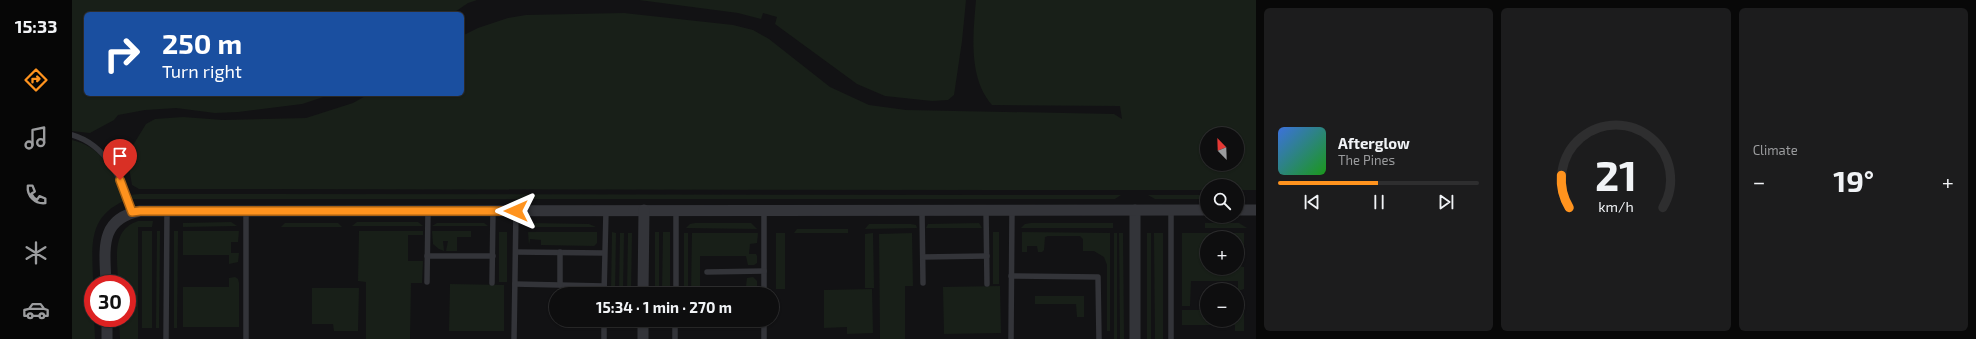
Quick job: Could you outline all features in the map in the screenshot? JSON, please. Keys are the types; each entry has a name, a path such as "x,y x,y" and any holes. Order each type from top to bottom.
{"street":[{"path":"643,287 644,210"},
{"path":"1135,210 1135,339"},
{"path":"106,275 104,245 106,236 117,221 132,212 1200,210"},
{"path":"1244,210 1256,210"},
{"path":"106,327 107,339"},
{"path":"643,327 643,339"}],"lane":[{"path":"72,135 90,142 106,158 120,180 132,212"},
{"path":"515,284 604,286 606,210"},
{"path":"676,210 676,287"},
{"path":"764,210 764,287"},
{"path":"986,210 987,284"},
{"path":"1011,339 1012,210"},
{"path":"1171,210 1171,339"},
{"path":"166,339 167,211"},
{"path":"246,211 246,339"},
{"path":"427,282 428,211"},
{"path":"492,283 493,211"},
{"path":"514,339 516,211"},
{"path":"922,211 922,283"},
{"path":"516,252 604,253"},
{"path":"560,252 560,285"},
{"path":"427,256 492,256"},
{"path":"922,257 986,256"},
{"path":"707,272 764,271"},
{"path":"1012,276 1098,277 1099,339"},
{"path":"604,327 604,339"},
{"path":"675,327 675,339"},
{"path":"764,327 764,339"}],"shaded area":[{"path":"72,0 477,0 468,3 455,12 84,12 84,96 326,96 302,104 238,112 215,113 176,108 145,110 118,115 114,120 90,133 72,131"},
{"path":"639,0 966,0 954,95 948,100 932,101 885,96 857,84 775,24 777,17 763,13 761,19 738,13"},
{"path":"976,0 1256,0 1256,190 1244,190 1244,179 1200,179 1200,190 139,189 132,185 127,155 146,124 155,119 183,117 223,120 306,118 353,103 365,96 464,96 464,35 478,28 508,18 526,15 624,13 733,25 753,30 769,39 830,87 869,105 906,110 1114,114 1122,119 1120,106 992,105 984,94 979,82 973,41"},
{"path":"72,140 91,148 106,163 117,181 124,201 104,215 98,224 93,244 93,275 84,275 84,327 95,327 95,339 72,339"},
{"path":"129,195 1121,195 1115,199 130,199"},
{"path":"1148,195 1200,195 1200,199 1155,199"},
{"path":"138,221 153,221 152,227 138,227 138,339 120,339 119,327 136,327 136,275 118,275 117,256 119,239 123,231 129,225"},
{"path":"231,222 237,226 183,227 183,223"},
{"path":"357,222 418,222 423,226 352,226"},
{"path":"285,223 338,223 342,227 281,227"},
{"path":"437,223 484,223 488,226 432,226"},
{"path":"533,223 589,224 596,227 527,227"},
{"path":"751,223 757,229 686,228 690,224"},
{"path":"979,223 982,228 926,228 928,224"},
{"path":"1113,223 1113,228 1021,228 1025,224"},
{"path":"1205,223 1239,223 1247,228 1205,228"},
{"path":"869,224 911,224 916,225 917,228 865,229"},
{"path":"797,229 848,229 848,233 794,233"},
{"path":"142,231 152,231 152,328 142,328"},
{"path":"157,231 160,231 159,328 156,328"},
{"path":"174,231 178,231 177,328 174,328"},
{"path":"183,231 239,231 238,242 231,242 231,253 239,253 238,262 229,264 229,255 183,255"},
{"path":"359,231 423,231 423,235 408,235 408,261 423,261 422,283 411,283 410,339 366,339 366,282 358,281"},
{"path":"432,231 471,231 471,237 457,237 457,251 446,251 448,241 443,241 444,251 433,244"},
{"path":"499,232 507,232 507,282 499,282"},
{"path":"528,232 597,232 597,243 594,246 541,245 541,240 530,239 529,245"},
{"path":"612,232 616,233 615,287 611,287"},
{"path":"655,232 659,232 659,287 655,287"},
{"path":"663,232 670,232 670,287 662,287"},
{"path":"993,232 999,232 999,284 993,284"},
{"path":"1022,232 1110,233 1110,331 1107,331 1107,265 1104,257 1094,251 1083,251 1083,239 1080,236 1048,236 1045,237 1044,250 1042,252 1038,252 1037,246 1027,246 1027,252 1022,252"},
{"path":"620,233 624,233 623,287 619,287"},
{"path":"628,233 632,233 631,287 627,287"},
{"path":"684,233 688,233 688,287 684,287"},
{"path":"692,233 758,233 757,243 750,244 749,254 756,254 757,263 754,265 748,265 746,256 700,256 700,287 691,287"},
{"path":"776,233 785,233 785,289 779,289 779,287 776,287"},
{"path":"873,233 874,288 865,288 865,234"},
{"path":"912,233 913,286 905,286 905,339 880,339 879,234"},
{"path":"1114,233 1117,233 1117,339 1114,339"},
{"path":"1119,233 1123,233 1124,339 1120,339"},
{"path":"1147,233 1151,233 1151,339 1147,339"},
{"path":"1154,233 1163,233 1163,339 1155,339"},
{"path":"1182,233 1200,233 1200,275 1244,275 1244,283 1238,283 1238,281 1191,281 1190,306 1182,306"},
{"path":"235,277 238,279 239,283 239,327 183,327 183,287 229,287 229,278"},
{"path":"753,277 757,281 757,287 746,287 747,278"},
{"path":"450,284 504,285 504,331 449,331"},
{"path":"1000,286 1001,333 944,334 943,287"},
{"path":"312,288 359,288 358,331 334,331 333,324 312,324"},
{"path":"872,289 873,333 847,334 847,327 824,328 824,290"},
{"path":"1035,296 1084,296 1084,317 1077,317 1076,304 1035,304"},
{"path":"1182,310 1200,310 1200,325 1182,325"},
{"path":"1235,327 1244,327 1244,331 1235,331"}],"route":[{"path":"120,180 132,212 516,211"}]}
